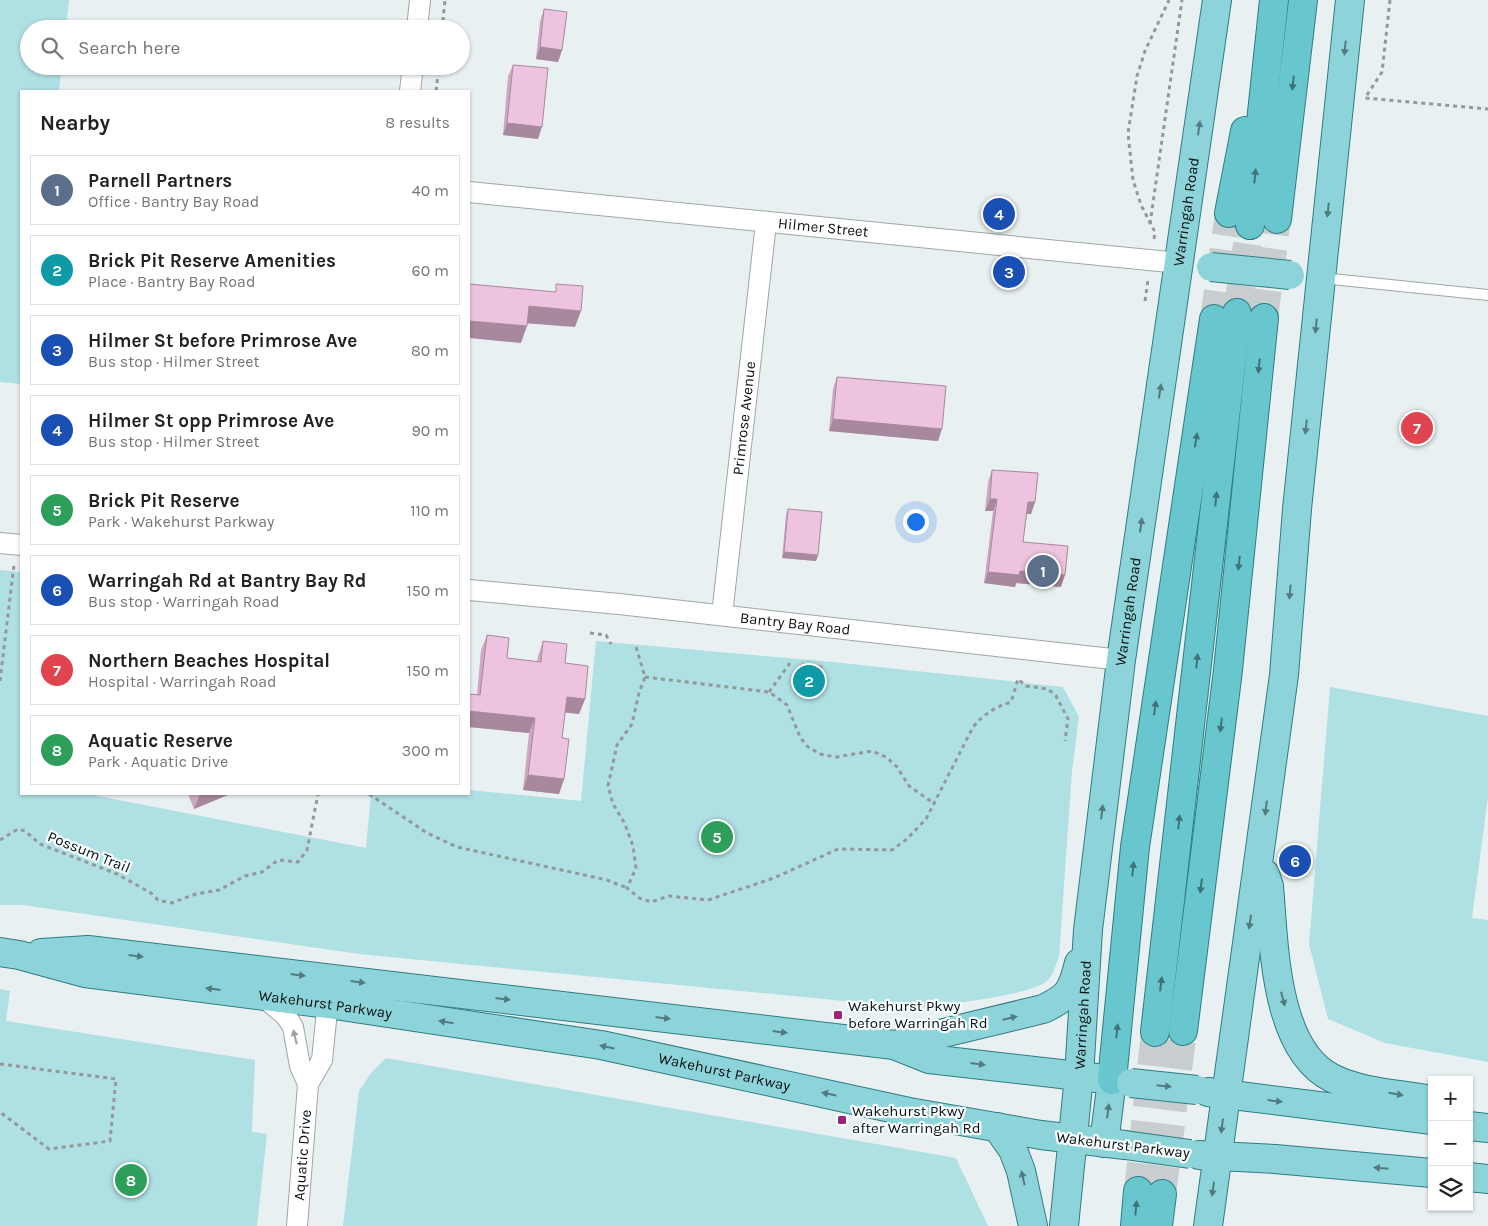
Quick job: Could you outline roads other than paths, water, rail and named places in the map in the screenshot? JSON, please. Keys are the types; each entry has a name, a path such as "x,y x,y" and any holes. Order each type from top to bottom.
{"highway":[{"path":"1277,219 1303,0"},
{"path":"1240,219 1273,8"},
{"path":"1122,1081 1137,837 1226,316 1155,1032"},
{"path":"1183,1031 1228,670 1264,318"},
{"path":"1135,1226 1150,1192 1158,1226"}],"main road":[{"name":"Warringah Road","path":"1064,1226 1074,1139 1088,930 1121,660 1217,0"},
{"path":"1208,1226 1284,674 1298,499 1350,0"},
{"path":"1179,263 1322,278"},
{"path":"1259,856 1269,886 1281,992 1289,1022 1308,1058 1330,1078 1348,1086 1428,1099"},
{"path":"894,1045 1022,1015 1043,1009 1061,1000 1074,984 1088,930"},
{"name":"Wakehurst Parkway","path":"10,954 88,950 329,991 601,1045 909,1112 1074,1139 1217,1157 1275,1159 1428,1173"},
{"name":"Wakehurst Parkway","path":"10,954 84,973 261,995 329,991 894,1045 929,1059 1428,1120"},
{"path":"1115,1144 1122,1081"},
{"path":"997,1127 1013,1150 1019,1164 1033,1226"},
{"path":"1473,1177 1488,1178"}],"street":[{"path":"418,20 420,0"},
{"path":"410,90 412,75"},
{"name":"Hilmer Street","path":"470,192 1179,263"},
{"name":"Primrose Avenue","path":"722,615 766,223"},
{"name":"Bantry Bay Road","path":"470,590 722,615 1121,660"},
{"name":"Aquatic Drive","path":"297,1226 308,1084 322,1060 329,991"},
{"name":"Aquatic Drive","path":"261,995 286,1016 292,1027 300,1066 308,1084"}],"lane":[{"path":"1322,278 1488,295"}],"tunnel":[{"path":"1214,319 1229,213"},
{"path":"1264,318 1277,219"},
{"path":"1237,313 1250,225"},
{"path":"1162,1194 1183,1031"},
{"path":"1138,1191 1155,1032"}],"place":[{"name":"Hilmer St opp Primrose Ave","path":"999,214"},
{"name":"Hilmer St before Primrose Ave","path":"1009,272"},
{"name":"Northern Beaches Hospital","path":"1417,428"},
{"name":"Parnell Partners","path":"1043,571"},
{"name":"Brick Pit Reserve Amenities","path":"809,681"},
{"name":"Brick Pit Reserve","path":"717,837"},
{"name":"Warringah Rd at Bantry Bay Rd","path":"1295,861"},
{"name":"Wakehurst Pkwy before Warringah Rd","path":"838,1015"},
{"name":"Wakehurst Pkwy after Warringah Rd","path":"842,1120"},
{"name":"Aquatic Reserve","path":"131,1180"}]}
